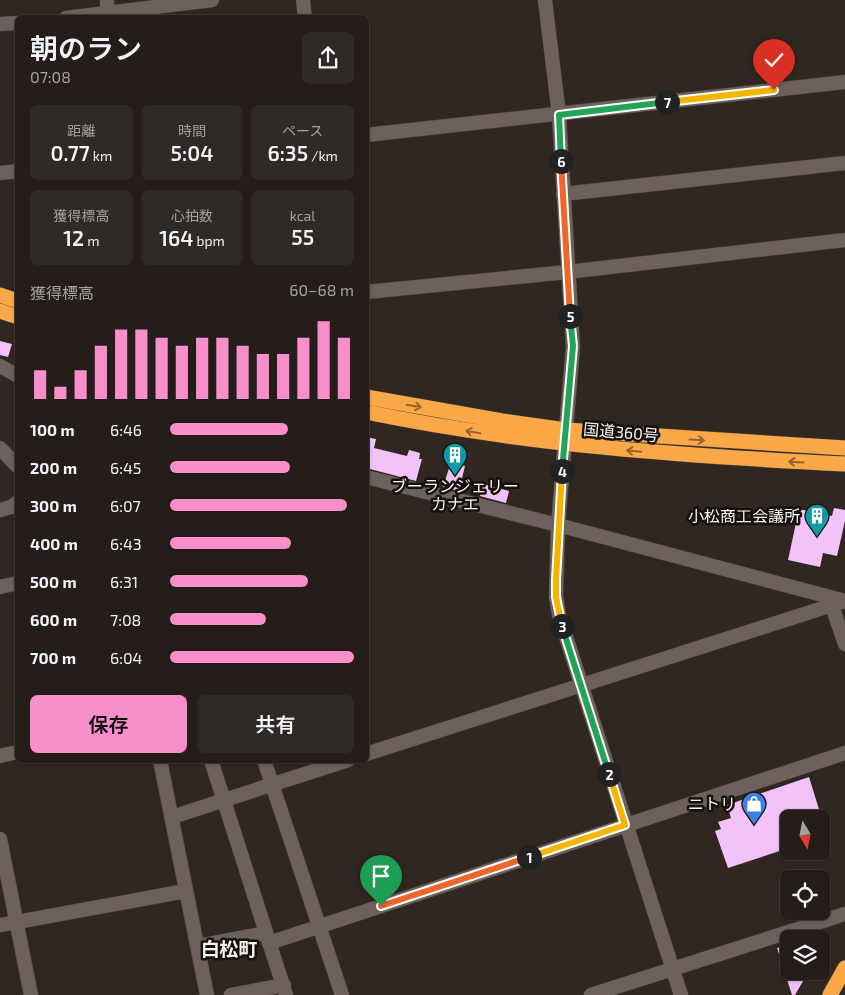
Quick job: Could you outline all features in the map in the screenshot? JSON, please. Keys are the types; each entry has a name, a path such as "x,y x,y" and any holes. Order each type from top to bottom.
{"highway":[{"path":"0,295 15,301"},
{"path":"0,311 15,316"},
{"name":"国道360号","path":"369,398 502,421 565,437 682,456 845,464"},
{"name":"国道360号","path":"369,413 490,435 845,448"},
{"path":"830,995 845,968"}],"street":[{"path":"82,15 108,10 212,0"},
{"path":"303,0 305,15"},
{"path":"545,0 559,115 567,272 573,346 558,525 556,597 559,615 681,995"},
{"path":"0,24 15,23"},
{"path":"369,135 845,82"},
{"path":"563,194 845,163"},
{"path":"0,173 15,171"},
{"path":"369,292 567,272 845,240"},
{"path":"0,366 15,374"},
{"path":"0,448 15,464"},
{"path":"369,479 558,525 841,603"},
{"path":"0,510 15,504"},
{"path":"0,587 15,584"},
{"path":"841,603 845,644"},
{"path":"369,753 581,684 841,603"},
{"path":"0,756 15,753"},
{"path":"198,946 268,938 320,926 845,753"},
{"path":"161,763 207,995"},
{"path":"212,763 285,990 231,995"},
{"path":"265,763 342,995"},
{"path":"172,817 339,763"},
{"path":"0,839 31,995"},
{"path":"0,925 186,891"},
{"path":"591,995 845,914"}],"building":[{"path":"0,341 12,344 8,357 0,355"},
{"path":"369,438 376,439 374,448 407,456 409,450 420,453 419,459 422,459 416,481 369,469"},
{"name":"ブーランジェリー カナエ","path":"451,462 465,466 459,491 443,487"},
{"path":"483,484 509,491 506,503 480,496"},
{"name":"小松商工会議所","path":"834,508 845,510 845,521 837,556 823,553 820,567 788,560 799,509 832,516"},
{"name":"ニトリ","path":"809,777 819,810 780,810 780,851 728,868 715,831 721,829 718,822 731,818 727,805"},
{"path":"787,980 804,980 795,995 792,995"}],"place":[{"name":"ブーランジェリー カナエ","path":"455,476"},
{"name":"小松商工会議所","path":"817,537"},
{"name":"ニトリ","path":"754,825"}],"district":[{"name":"白松町","path":"229,949"}],"route":[{"path":"381,906 625,825 559,615 556,597 558,525 573,346 567,272 559,115 774,90"}]}
